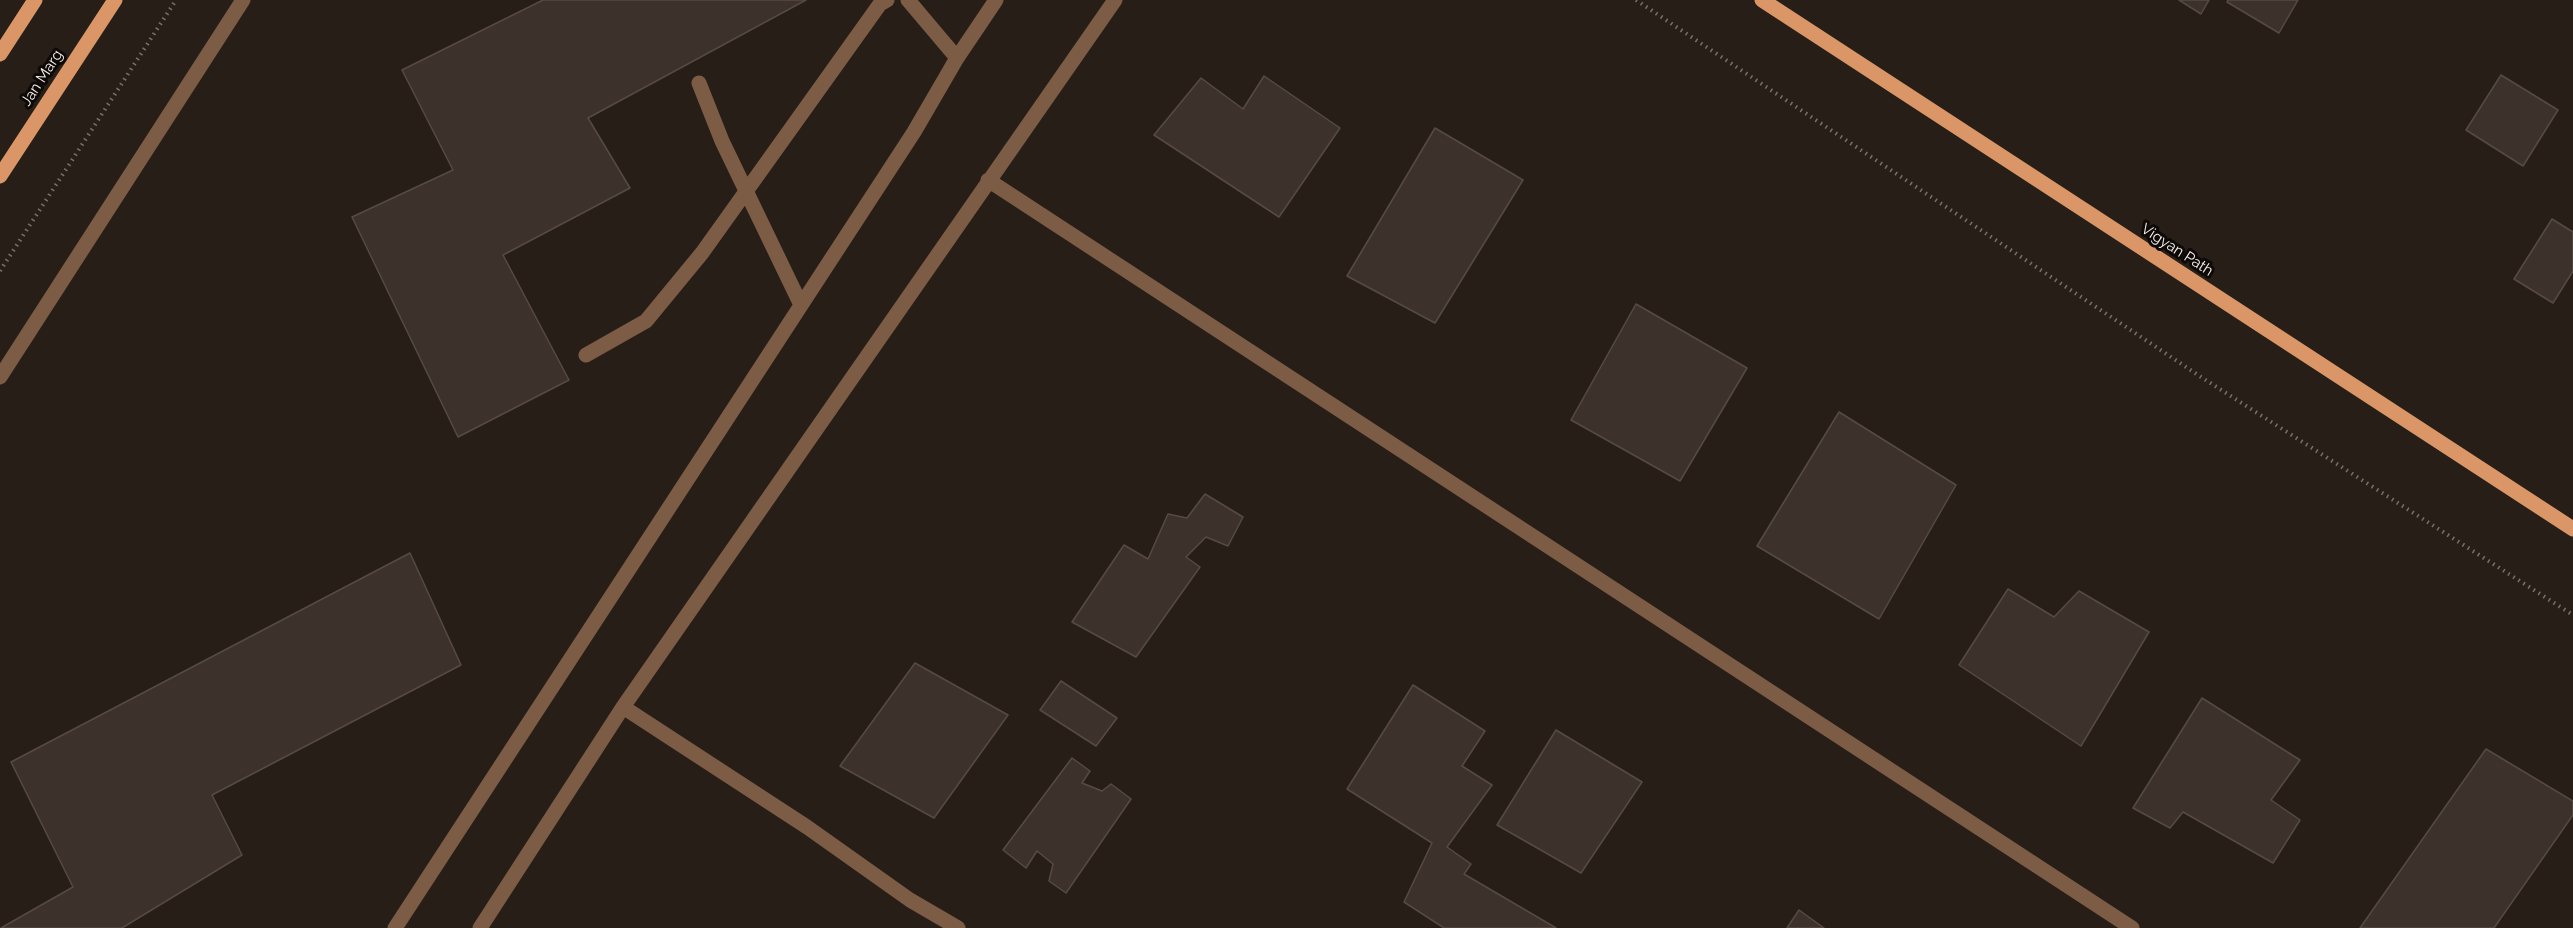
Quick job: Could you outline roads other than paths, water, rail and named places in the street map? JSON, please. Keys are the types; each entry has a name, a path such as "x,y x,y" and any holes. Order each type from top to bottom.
{"main road":[{"path":"0,54 35,0"},
{"name":"Jan Marg","path":"0,176 115,0"},
{"name":"Vigyan Path","path":"1762,0 2573,529"}],"street":[{"path":"0,377 243,0"},
{"path":"585,355 646,321 702,253 880,4 887,0"},
{"path":"908,0 957,58"},
{"path":"394,928 914,132 957,58 996,0"},
{"path":"480,928 623,707 1115,0"},
{"path":"699,83 722,141 801,305"},
{"path":"988,180 2132,928"},
{"path":"623,707 807,827 910,900 958,928"}]}
